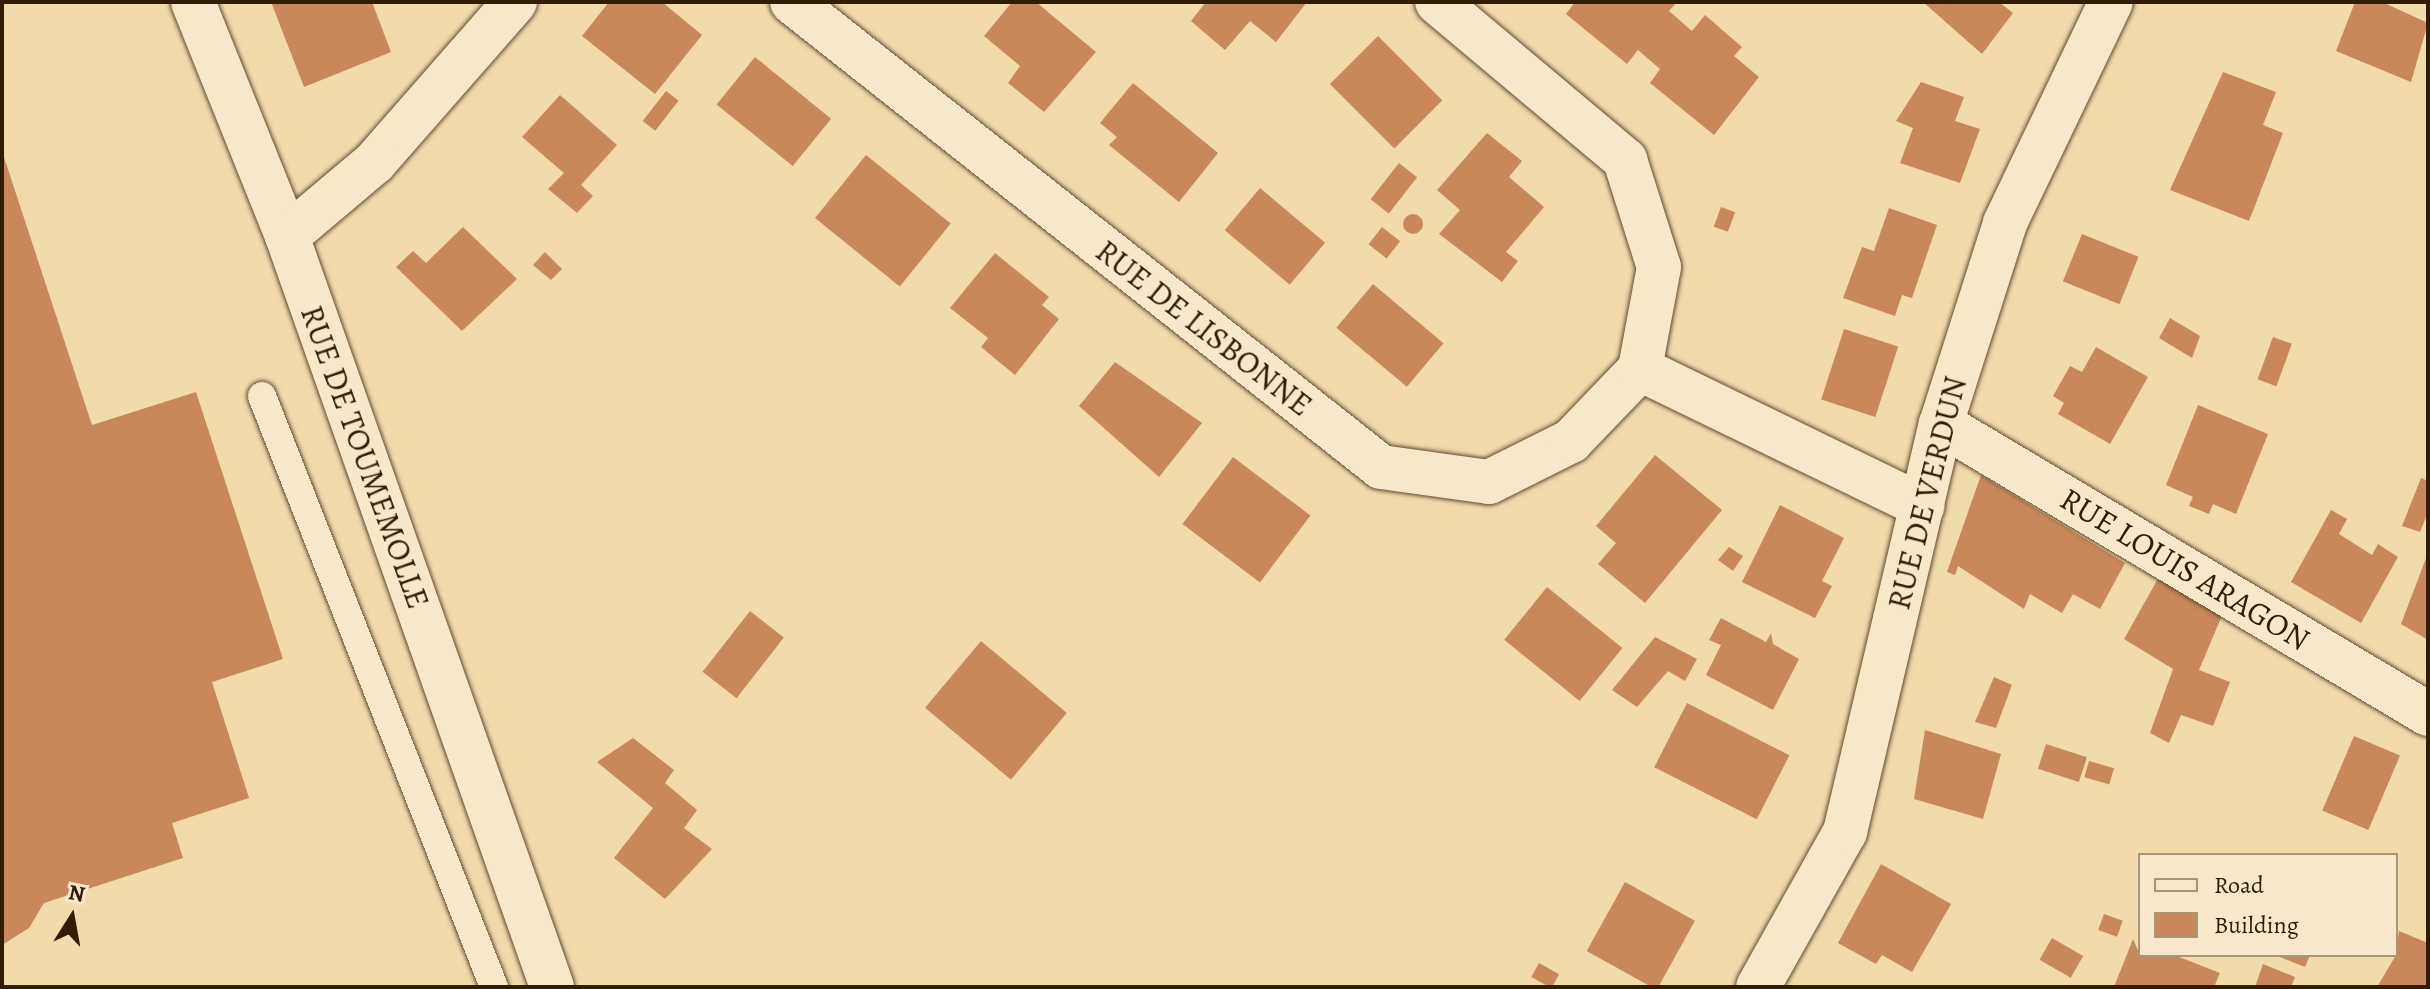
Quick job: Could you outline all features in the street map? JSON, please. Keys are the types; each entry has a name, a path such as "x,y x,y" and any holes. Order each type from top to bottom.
{"street":[{"name":"RUE DE TOUMEMOLLE","path":"193,2 287,236 552,987"},
{"path":"287,236 375,162 515,2"},
{"name":"RUE DE LISBONNE","path":"792,2 1381,467 1489,482 1571,441 1640,369"},
{"path":"1437,2 1625,160 1659,267 1640,369 1922,506"},
{"name":"RUE DE VERDUN","path":"1758,987 1845,832 1941,424 2005,223 2111,2"},
{"name":"RUE LOUIS ARAGON","path":"1941,424 2428,714"}],"lane":[{"path":"262,396 494,987"}],"building":[{"path":"271,2 372,2 391,52 304,87"},
{"path":"609,2 662,2 702,35 655,94 582,36"},
{"path":"1012,2 1036,2 1096,52 1044,112 1008,83 1020,66 984,36"},
{"path":"1206,2 1307,2 1276,42 1250,21 1225,50 1191,21"},
{"path":"1575,2 1677,2 1669,11 1692,31 1705,15 1742,47 1734,56 1759,77 1714,135 1650,83 1660,69 1638,50 1627,64 1566,14"},
{"path":"1923,2 1999,2 2013,13 1982,54"},
{"path":"2355,2 2382,2 2428,23 2411,82 2336,51"},
{"path":"1378,36 1442,100 1394,148 1330,84"},
{"path":"755,57 831,119 793,166 717,104"},
{"path":"2223,72 2276,92 2263,125 2283,133 2249,221 2170,190"},
{"path":"1921,82 1964,97 1955,121 1980,129 1960,183 1900,163 1913,128 1896,121"},
{"path":"1133,83 1218,153 1179,202 1109,145 1117,137 1100,123"},
{"path":"666,91 679,101 655,131 643,121"},
{"path":"560,95 617,145 581,185 593,196 577,213 548,189 564,173 522,137"},
{"path":"1487,133 1522,161 1509,177 1544,207 1506,252 1518,261 1502,282 1439,234 1460,210 1437,190"},
{"path":"2,151 92,425 196,392 283,659 212,682 249,798 172,823 183,858 44,903 29,928 2,945"},
{"path":"866,155 951,224 900,287 815,218"},
{"path":"1399,163 1417,177 1389,213 1371,199"},
{"path":"1260,188 1325,243 1290,285 1225,230"},
{"path":"1721,207 1735,212 1728,232 1714,227"},
{"path":"1889,208 1937,225 1912,298 1902,295 1895,316 1843,298 1862,247 1874,251"},
{"path":"1413,214 1420,217 1423,224 1420,231 1413,234 1406,231 1403,224 1406,217"},
{"path":"463,227 517,279 462,331 396,267 413,251 426,263"},
{"path":"1382,227 1400,241 1387,258 1368,244"},
{"path":"2082,234 2139,257 2119,304 2063,281"},
{"path":"545,252 562,269 551,280 533,265"},
{"path":"995,253 1049,297 1042,305 1059,319 1015,375 981,347 988,338 950,308"},
{"path":"1373,284 1443,343 1407,387 1336,328"},
{"path":"2170,318 2200,336 2192,358 2159,338"},
{"path":"1844,329 1898,347 1875,417 1821,399"},
{"path":"2273,337 2292,344 2276,386 2258,379"},
{"path":"2096,347 2148,377 2110,444 2058,414 2064,403 2053,396 2070,366 2082,372"},
{"path":"1115,362 1202,423 1159,477 1079,406"},
{"path":"2198,405 2268,434 2236,514 2213,504 2209,514 2189,506 2193,497 2166,485"},
{"path":"1655,455 1722,510 1645,603 1598,564 1616,543 1596,526"},
{"path":"1233,457 1310,515 1260,582 1182,524"},
{"path":"1981,475 2125,563 2100,609 2073,594 2062,613 2030,594 2024,609 1958,566 1955,575 1947,572"},
{"path":"2421,478 2428,481 2428,512 2420,532 2402,526"},
{"path":"1780,505 1844,538 1822,581 1832,586 1815,618 1742,582"},
{"path":"2331,510 2347,519 2339,534 2372,555 2378,544 2398,557 2361,623 2291,582"},
{"path":"1729,547 1743,556 1733,571 1718,560"},
{"path":"2428,553 2428,640 2401,624"},
{"path":"2159,577 2223,613 2199,670 2230,682 2213,726 2181,715 2169,743 2150,733 2173,669 2124,639"},
{"path":"1547,587 1622,648 1580,701 1504,640"},
{"path":"750,611 784,637 736,698 703,672"},
{"path":"1721,618 1766,642 1771,633 1773,644 1799,659 1773,710 1706,675 1721,645 1709,640"},
{"path":"1655,637 1697,659 1685,681 1668,671 1637,707 1612,690"},
{"path":"981,641 1067,713 1011,780 925,708"},
{"path":"1994,677 2012,685 1996,728 1975,722"},
{"path":"1687,703 1789,755 1757,819 1654,767"},
{"path":"1925,730 2001,754 1983,819 1914,799"},
{"path":"2354,736 2400,756 2368,830 2322,811"},
{"path":"633,738 674,770 665,783 697,810 684,828 712,849 665,899 614,858 653,808 597,762"},
{"path":"2046,744 2087,757 2079,782 2038,769"},
{"path":"2089,761 2114,768 2109,785 2084,777"},
{"path":"1881,864 1951,904 1912,972 1882,955 1876,964 1838,943"},
{"path":"1625,882 1695,921 1658,987 1651,987 1587,951"},
{"path":"2104,914 2123,921 2117,937 2098,930"},
{"path":"2399,931 2428,943 2428,987 2377,987 2395,957 2398,957"},
{"path":"2052,938 2083,956 2071,978 2040,960"},
{"path":"2133,939 2138,957 2179,957 2220,973 2214,987 2114,987"},
{"path":"2280,957 2309,957 2305,967"},
{"path":"1539,963 1559,974 1552,987 1531,977"},
{"path":"2263,964 2295,977 2291,987 2255,987"}]}
